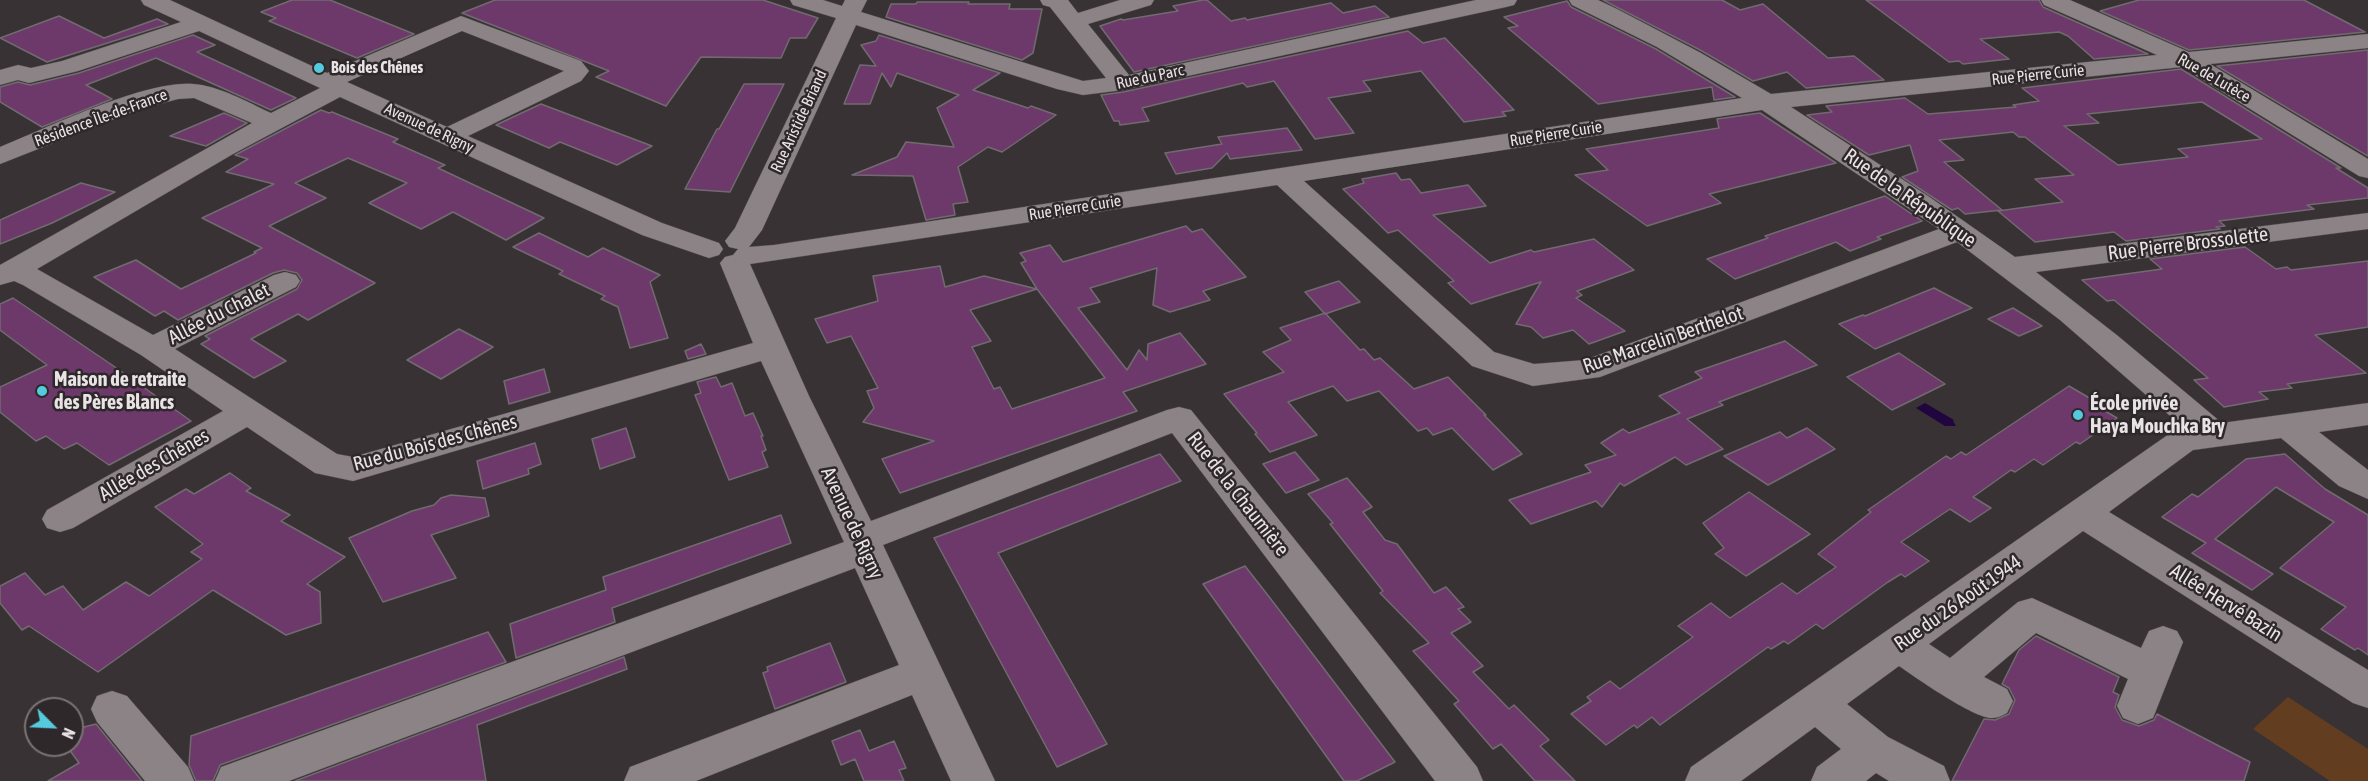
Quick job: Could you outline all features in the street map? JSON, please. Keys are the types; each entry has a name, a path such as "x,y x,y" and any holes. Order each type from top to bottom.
{"street":[{"name":"Avenue de Rigny","path":"152,0 333,85 652,229 733,252 792,396 973,781"},
{"name":"Rue du Parc","path":"801,0 853,8 1074,87 1104,87 1506,0"},
{"path":"1051,0 1058,2 1123,83"},
{"path":"1072,21 1143,0"},
{"name":"Rue de la République","path":"1580,0 1667,43 1876,172 2008,267 2106,342 2214,435"},
{"name":"Rue de Lutèce","path":"2052,0 2187,60 2368,170"},
{"name":"Rue Aristide Briand","path":"733,252 748,230 853,8"},
{"path":"29,76 70,66 203,22"},
{"name":"Rue du Bois des Chênes","path":"7,273 333,85 461,23 573,66 577,71 573,76 556,85 447,137"},
{"name":"Rue Pierre Curie","path":"733,252 767,255 1766,102 2368,41"},
{"path":"0,78 18,72 51,88"},
{"name":"Résidence Île-de-France","path":"0,156 138,102 172,92 194,90 271,122"},
{"name":"Rue Marcelin Berthelot","path":"1282,176 1483,359 1533,375 1589,370 1959,231"},
{"name":"Rue Pierre Brossolette","path":"2008,267 2368,221"},
{"name":"Rue du Bois des Chênes","path":"7,273 34,279 152,348 327,465 353,469 771,348"},
{"name":"Allée du Chalet","path":"152,348 285,280"},
{"name":"Allée des Chênes","path":"60,519 247,412"},
{"name":"Rue du 26 Août 1944","path":"1707,781 2084,514 2184,440 2368,414"},
{"name":"Rue de la Chaumière","path":"863,544 1179,418 1461,781"},
{"path":"2289,426 2352,477 2368,486"},
{"name":"Allée Hervé Bazin","path":"2084,514 2368,691"},
{"path":"237,781 863,544"},
{"path":"1952,680 2031,613 2150,673"},
{"path":"1899,645 1952,680 1992,701"},
{"path":"646,781 922,673"},
{"path":"1815,703 1873,750 1928,780"},
{"path":"112,710 172,781"},
{"path":"1833,781 1873,750"}],"shaded area":[{"path":"1925,403 1954,420 1956,426 1945,426 1916,408"},
{"path":"2288,697 2368,749 2368,781 2330,781 2253,729"}],"building":[{"path":"292,0 330,0 414,34 357,58 269,21 276,18 261,12"},
{"path":"495,0 763,0 818,18 806,38 790,38 781,58 701,57 666,106 596,77 609,71 462,13"},
{"path":"1207,0 1231,21 1245,18 1247,20 1331,3 1343,13 1375,6 1389,17 1134,72 1100,26 1121,19 1178,11 1173,6"},
{"path":"1603,0 1722,0 1740,10 1763,4 1828,58 1854,56 1884,80 1806,88 1787,72 1753,81 1702,51"},
{"path":"1866,0 2039,0 2043,7 2148,54 2094,59 2068,36 2059,32 1980,39 2009,59 1963,64 1959,61 1949,62"},
{"path":"2139,0 2304,0 2365,32 2189,50 2100,11"},
{"path":"1567,1 1571,7 1656,49 1735,97 1714,100 1712,87 1598,104 1508,28 1518,26 1504,17"},
{"path":"917,2 1010,4 1009,9 1042,9 1033,53 1022,60 886,17 891,4 916,4"},
{"path":"59,16 104,38 157,19 168,24 47,62 0,38"},
{"path":"1408,31 1423,43 1445,38 1514,110 1502,112 1506,116 1464,122 1421,71 1363,81 1371,91 1328,98 1354,133 1315,139 1274,81 1247,87 1243,83 1142,108 1149,121 1120,125 1119,121 1114,121 1101,95 1123,92"},
{"path":"193,35 215,45 197,52 296,98 271,110 156,58 86,85 112,99 42,127 0,102 0,87 18,82 30,85 79,73"},
{"path":"879,35 1000,73 973,90 1056,115 1002,152 988,147 958,167 968,202 953,204 955,215 926,220 913,176 852,175 897,157 906,142 954,147 937,108 959,95 897,73 891,87 882,73 870,104 844,104 860,65 876,66 861,45 876,41"},
{"path":"2368,50 2368,156 2217,66"},
{"path":"2181,69 2341,168 2336,168 2368,188 2368,198 2307,205 2314,209 2219,221 2225,226 2216,227 2220,229 2126,241 2114,232 2035,242 1998,211 2063,202 2035,179 2074,175 2025,137 2019,137 2013,132 1939,140 1964,160 1944,162 2002,210 1965,214 1958,208 1952,210 1902,177 1918,171 1910,145 1869,155 1807,115 1832,112 1826,106 1905,98 1928,114 2016,107 2013,105 2039,101 2022,88","holes":["2202,102 2262,139 2178,149 2188,157 2118,165 2064,126 2099,123 2087,114"]},
{"path":"744,84 784,84 730,192 685,189 717,129"},
{"path":"541,104 652,146 617,165 560,142 549,148 496,125"},
{"path":"321,110 332,112 398,139 393,142 445,165 438,168 544,218 506,240 453,212 421,229 369,203 407,183 348,158 295,183 326,198 269,226 375,283 308,320 298,314 251,339 286,361 254,378 201,344 210,339 205,336 297,289 302,280 297,273 284,270 273,273 178,320 164,311 155,316 94,277 136,260 181,289 256,253 254,252 262,248 202,218 274,184 226,172 248,159 235,155"},
{"path":"224,113 247,123 206,146 170,136"},
{"path":"1760,113 1836,163 1709,194 1721,203 1647,226 1575,175 1608,170 1586,149 1719,128 1717,119"},
{"path":"1287,128 1302,150 1230,159 1227,153 1212,168 1176,174 1165,153 1222,144 1218,137"},
{"path":"1396,173 1401,180 1410,179 1421,193 1468,185 1486,206 1433,215 1490,263 1531,250 1534,252 1594,239 1634,270 1577,291 1582,295 1576,298 1625,331 1589,344 1573,330 1543,338 1531,327 1516,324 1541,282 1471,304 1448,283 1454,281 1398,230 1388,233 1343,189 1364,183 1362,179"},
{"path":"81,183 115,192 52,223 0,244 0,220"},
{"path":"1885,196 1922,221 1877,237 1881,239 1850,251 1836,242 1735,279 1707,259 1768,238 1765,236"},
{"path":"1186,226 1192,232 1202,229 1246,277 1203,291 1210,300 1170,312 1153,305 1157,268 1090,288 1100,302 1078,308 1127,370 1139,350 1147,360 1148,344 1180,333 1206,364 1123,392 1137,411 900,493 882,459 934,441 863,422 874,408 867,391 878,388 851,336 827,343 815,319 878,301 873,276 940,266 945,287 984,276 1037,289 1021,263 1026,261 1020,253 1050,245 1063,262","holes":["1037,289 1105,378 1012,409 1000,387 994,389 972,347 991,341 970,310"]},
{"path":"539,233 588,257 603,248 660,275 650,282 668,338 630,348 618,307 601,299 605,296 559,274 563,271 513,247"},
{"path":"2245,247 2276,269 2287,267 2291,270 2368,261 2368,327 2315,335 2366,373 2287,384 2292,388 2259,392 2268,399 2224,407 2194,380 2208,378 2114,300 2107,301 2082,280 2162,269 2150,259"},
{"path":"1339,281 1360,302 1325,314 1305,292"},
{"path":"1934,288 1972,308 1875,349 1839,324 1865,316"},
{"path":"13,298 191,421 109,465 77,443 64,449 46,436 36,441 0,412 0,387 47,365 0,330 0,304"},
{"path":"2013,308 2042,326 2019,336 1988,319"},
{"path":"1325,313 1360,350 1364,349 1374,360 1380,358 1414,389 1448,377 1522,454 1493,470 1452,428 1433,435 1427,428 1418,431 1379,391 1347,401 1333,386 1288,402 1317,435 1270,452 1224,394 1284,372 1263,352 1291,340 1280,328"},
{"path":"459,329 493,347 441,379 407,360"},
{"path":"1785,341 1817,365 1719,402 1723,405 1687,419 1723,449 1686,465 1675,457 1624,486 1620,483 1602,507 1596,501 1531,524 1509,500 1591,472 1585,465 1616,455 1601,443 1623,429 1629,433 1680,413 1659,396 1702,378 1695,372"},
{"path":"701,344 706,354 688,359 685,351"},
{"path":"1899,353 1945,384 1892,410 1847,377"},
{"path":"544,369 550,392 509,404 504,381"},
{"path":"716,377 721,387 732,383 745,416 753,413 763,436 761,436 766,450 762,452 768,467 729,480 695,395 701,393 697,382"},
{"path":"2069,386 2103,406 2100,408 2117,418 2080,444 2076,442 2043,465 2034,459 2015,472 2011,470 1973,497 1991,508 1970,522 1950,509 1901,542 1929,561 1905,577 1901,574 1888,582 1823,629 1816,624 1788,644 1784,641 1771,649 1768,647 1660,725 1652,717 1637,728 1634,725 1606,745 1571,714 1591,701 1587,697 1610,681 1620,689 1693,637 1678,626 1711,603 1730,618 1782,583 1797,594 1836,567 1818,554 1871,512 1868,510 1946,456 1951,459 1961,452 1966,455"},
{"path":"626,428 635,457 600,469 592,439"},
{"path":"1807,428 1835,449 1768,485 1724,456 1780,432 1787,438"},
{"path":"535,443 541,464 528,469 529,474 483,489 477,461"},
{"path":"1295,452 1319,480 1286,493 1263,464"},
{"path":"1160,454 1181,481 998,553 1107,744 1057,767 934,538"},
{"path":"2285,454 2325,489 2368,515 2368,655 2358,648 2355,650 2321,629 2346,607 2280,568 2334,522 2276,487 2215,539 2273,574 2252,590 2192,553 2206,543 2162,517 2192,494 2198,497 2246,459"},
{"path":"230,473 251,488 246,491 290,515 281,521 345,557 307,584 320,592 321,623 286,635 213,590 98,672 29,626 22,630 0,603 0,586 25,573 45,595 63,586 83,610 126,582 149,596 202,559 191,552 203,544 155,507 186,489 194,494"},
{"path":"1347,478 1372,507 1363,512 1385,540 1397,544 1434,593 1446,587 1464,607 1458,609 1471,622 1451,633 1483,666 1473,672 1509,709 1514,705 1549,740 1540,746 1575,781 1535,781 1501,744 1493,749 1454,704 1459,701 1413,651 1429,643 1380,593 1383,591 1330,524 1333,523 1308,494"},
{"path":"1749,492 1810,534 1746,576 1715,554 1724,548 1703,523"},
{"path":"451,495 485,498 489,516 431,535 456,578 383,602 349,538 412,511 434,505 441,498"},
{"path":"781,515 791,543 612,608 615,622 516,658 510,624 606,590 603,577"},
{"path":"1245,566 1395,762 1357,781 1344,781 1203,584"},
{"path":"488,632 506,662 220,765 213,781 196,781 189,765 191,736"},
{"path":"2036,636 2119,677 2113,692 2119,695 2115,707 2122,720 2139,726 2154,720 2157,714 2250,762 2244,781 1952,781 1984,719 1995,720 2009,714 2015,700 2009,688 2002,684 2019,650"},
{"path":"830,643 846,682 775,709 763,673 768,671 767,667"},
{"path":"624,657 627,669 477,725 486,781 295,781"},
{"path":"96,724 142,781 48,781 79,763 75,757 84,757 84,727"},
{"path":"860,730 869,751 894,741 906,768 899,770 904,781 864,781 855,759 841,765 832,741"}],"place":[{"name":"Bois des Chênes","path":"319,68"},
{"name":"Maison de retraite des Pères Blancs","path":"42,391"},
{"name":"École privée Haya Mouchka Bry","path":"2078,415"}]}
